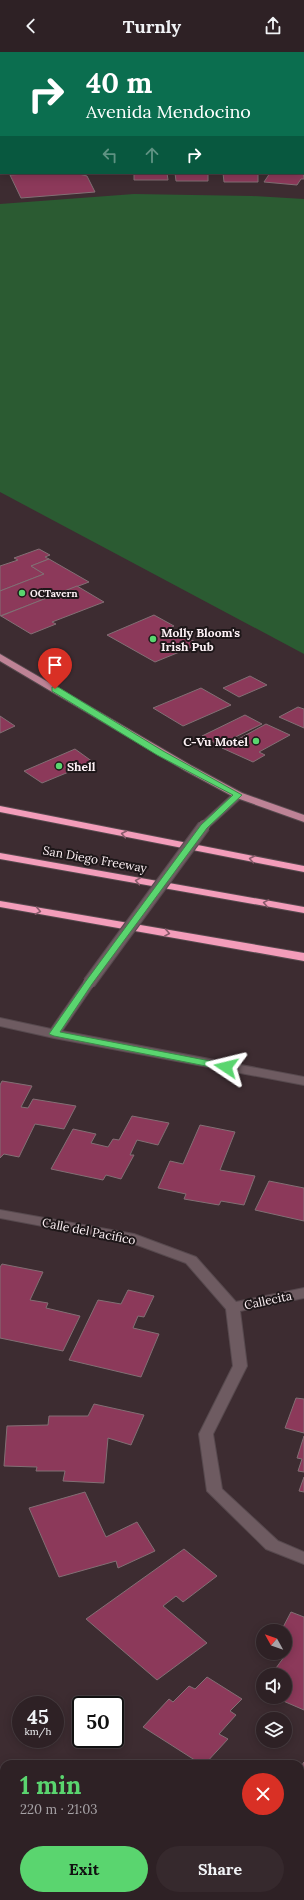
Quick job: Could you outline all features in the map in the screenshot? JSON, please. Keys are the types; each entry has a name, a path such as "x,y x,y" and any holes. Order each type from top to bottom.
{"highway":[{"path":"0,809 304,869"},
{"name":"San Diego Freeway","path":"0,856 304,910"},
{"path":"0,904 304,957"},
{"path":"191,937 304,966"}],"main road":[{"path":"0,657 160,753 238,795 304,819"},
{"path":"54,1034 89,983 204,826 238,795"},
{"path":"0,1022 54,1034 304,1081"},
{"name":"Calle del Pacifico","path":"0,1214 134,1239 191,1260 233,1308"},
{"name":"Callecita","path":"233,1308 304,1293"},
{"path":"233,1308 240,1366 206,1434 214,1491 272,1545 304,1558"}],"green space":[{"path":"134,194 252,196 304,199 304,654 0,492 0,204"}],"building":[{"path":"79,174 87,176 95,192 21,198 10,175"},
{"path":"134,174 167,174 168,180 134,180"},
{"path":"175,174 208,174 208,181 176,181"},
{"path":"223,174 258,174 258,182 224,182"},
{"path":"269,174 303,174 304,179 301,179 297,185 264,182"},
{"path":"39,549 50,555 45,557 49,559 31,566 44,574 0,591 0,566 18,560 14,558"},
{"path":"49,559 89,582 0,616 0,591 44,574 31,566"},
{"path":"77,586 104,602 52,622 56,624 31,634 1,616"},
{"name":"Molly Bloom's Irish Pub","path":"154,615 174,626 170,628 199,644 155,662 107,635"},
{"path":"250,676 267,685 239,697 223,688"},
{"path":"201,688 231,705 183,726 153,708"},
{"path":"298,707 304,709 304,728 279,717"},
{"path":"245,715 262,724 219,745 202,736"},
{"path":"0,716 15,726 0,733"},
{"name":"C-Vu Motel","path":"266,724 290,735 259,752 265,755 253,762 222,748"},
{"name":"Shell","path":"75,749 93,762 42,783 24,771"},
{"path":"2,1081 32,1086 21,1107 28,1108 33,1099 76,1106 64,1129 35,1124 19,1157 4,1154 0,1158 0,1085"},
{"path":"132,1116 169,1123 158,1145 137,1140 130,1155 134,1155 121,1179 106,1175 103,1180 51,1169 73,1129 96,1134 91,1143 108,1147 113,1139 119,1140"},
{"path":"200,1125 235,1132 220,1170 255,1176 244,1205 221,1201 219,1205 184,1199 186,1194 158,1188 170,1161 183,1164"},
{"path":"269,1181 304,1188 304,1221 255,1210"},
{"path":"2,1264 43,1272 30,1300 48,1303 46,1308 80,1316 63,1351 0,1338 0,1267"},
{"path":"128,1290 154,1296 144,1317 138,1316 133,1328 159,1334 141,1377 69,1360 98,1300 121,1304"},
{"path":"296,1398 304,1399 304,1433 285,1428"},
{"path":"94,1404 144,1415 131,1445 108,1438 104,1483 63,1481 65,1471 36,1471 37,1467 4,1466 7,1426 48,1425 49,1416 88,1416"},
{"path":"304,1436 304,1472 298,1471 302,1459 297,1458"},
{"path":"304,1477 304,1492 299,1491"},
{"path":"85,1492 106,1537 137,1522 155,1551 118,1568 116,1561 59,1577 29,1508"},
{"path":"184,1549 217,1576 183,1602 176,1596 163,1606 207,1643 157,1680 86,1619"},
{"path":"291,1612 304,1617 304,1710 290,1704 292,1704 292,1668 276,1668 282,1660 292,1660 292,1624 285,1624"},
{"path":"207,1677 242,1699 230,1711 236,1715 219,1734 228,1739 209,1760 195,1760 143,1727 169,1699 173,1702 189,1686 195,1689"}],"place":[{"name":"OCTavern","path":"22,593"},
{"name":"Molly Bloom's Irish Pub","path":"153,639"},
{"name":"C-Vu Motel","path":"256,741"},
{"name":"Shell","path":"59,766"}],"route":[{"path":"55,689 160,753 238,795 204,826 89,983 54,1034 226,1067"}]}
